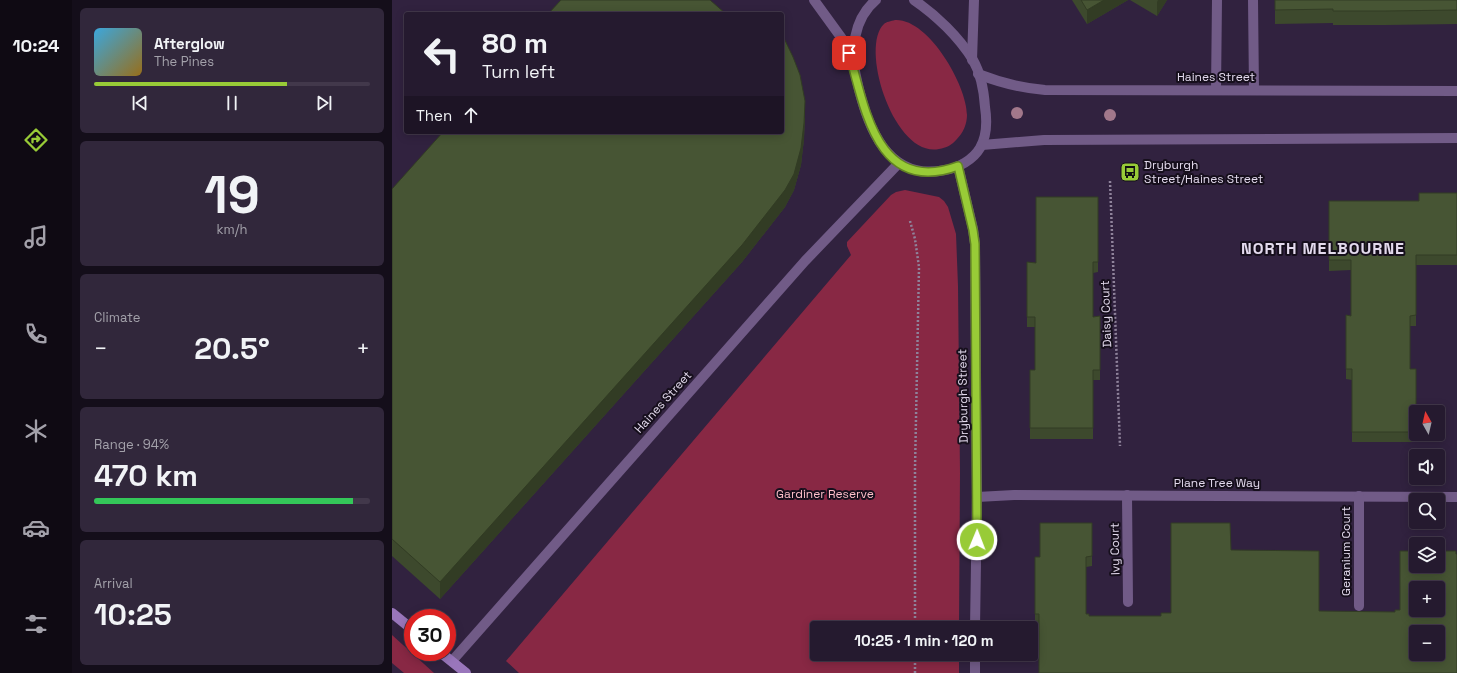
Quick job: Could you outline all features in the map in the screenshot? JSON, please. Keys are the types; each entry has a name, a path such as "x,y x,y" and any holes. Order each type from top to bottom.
{"main road":[{"path":"392,613 404,623"},
{"path":"452,661 466,673"}],"street":[{"path":"814,0 843,40 849,53 864,110 879,143 899,164 909,168 929,172 948,170 958,166 974,156 982,145 985,134 986,115 982,88 972,60 952,33 939,20 914,0"},
{"path":"855,72 855,33 866,10 876,0"},
{"path":"972,60 974,0"},
{"path":"1216,90 1217,0"},
{"path":"1253,0 1254,90"},
{"name":"Haines Street","path":"978,74 1006,85 1025,88 1457,91"},
{"path":"982,145 1044,140 1457,138"},
{"name":"Haines Street","path":"456,656 805,261 899,164"},
{"name":"Dryburgh Street","path":"958,166 975,244 978,497 975,621"},
{"name":"Plane Tree Way","path":"978,497 1014,495 1457,497"},
{"name":"Ivy Court","path":"1127,495 1128,602"},
{"name":"Geranium Court","path":"1359,496 1359,606"},
{"path":"975,661 975,673"}],"path":[{"name":"Daisy Court","path":"1110,181 1120,446"},
{"path":"910,221 916,239 920,267 915,469 915,621"},
{"path":"915,661 915,673"}],"green space":[{"path":"895,20 908,22 932,41 953,71 960,87 965,102 967,115 966,122 959,137 946,147 939,149 923,147 908,136 895,119 885,98 879,76 876,54 877,36 884,24"},
{"name":"Gardiner Reserve","path":"905,190 939,197 948,207 956,234 960,473 959,621 810,621 810,661 959,661 959,673 519,673 506,661 851,255 847,242 891,195"},
{"path":"392,635 404,646 404,661 421,661 434,673 404,673 392,663"}],"building":[{"path":"561,0 710,0 724,12 550,12"},
{"path":"1081,0 1104,0 1087,10"},
{"path":"1275,0 1457,0 1457,10 1275,10"},
{"path":"784,38 800,75 805,101 801,148 794,174 785,190 742,245 440,582 392,539 392,189 441,134 784,134"},
{"path":"1419,193 1457,193 1457,255 1416,255 1416,315 1410,316 1410,369 1416,369 1416,405 1409,405 1409,432 1352,432 1352,369 1346,369 1346,315 1351,316 1351,260 1329,260 1329,201 1419,201"},
{"path":"1036,197 1098,197 1098,262 1093,262 1093,317 1100,316 1100,370 1093,370 1093,428 1030,428 1030,370 1035,370 1035,317 1027,317 1027,262 1036,263"},
{"path":"1040,523 1092,523 1092,556 1086,557 1086,614 1089,614 1089,616 1161,616 1161,613 1171,613 1171,523 1230,523 1231,550 1319,551 1319,611 1395,612 1395,610 1400,610 1400,551 1409,551 1409,573 1445,573 1445,551 1456,551 1457,673 1039,673 1039,614 1035,614 1035,557 1040,557"}],"place":[{"name":"Dryburgh Street/Haines Street","path":"1130,172"}],"district":[{"name":"NORTH MELBOURNE","path":"1323,248"}],"route":[{"path":"849,53 864,110 870,126 879,143 888,154 899,164 920,171 940,172 958,166 975,244 978,497 977,540"}]}
